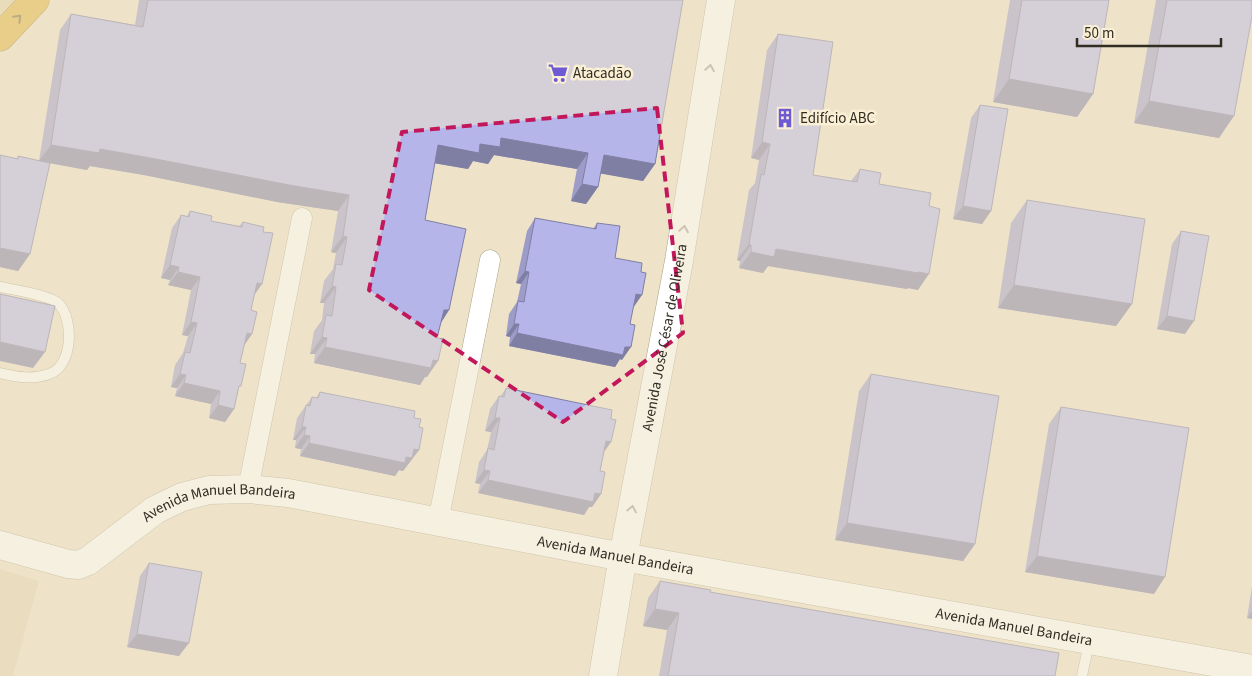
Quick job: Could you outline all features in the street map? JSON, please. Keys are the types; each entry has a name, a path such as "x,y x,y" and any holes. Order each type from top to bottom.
{"highway":[{"path":"0,37 35,0"}],"street":[{"name":"Avenida José César de Oliveira","path":"603,676 623,557 679,261 721,0"},
{"path":"248,489 302,218"},
{"path":"438,522 490,260"},
{"name":"Avenida Manuel Bandeira","path":"0,545 68,564 78,564 95,556 155,510 182,497 209,490 228,488 248,489 288,493 623,557 1252,669"}],"lane":[{"path":"0,287 42,296 58,303 68,318 70,336 64,362 51,374 20,378 0,373"},
{"path":"1082,676 1087,652 1087,639"}],"highlighted area":[{"path":"657,108 683,333 563,422 369,290 402,132"}],"shaded area":[{"path":"0,0 15,0 0,15"},
{"path":"0,569 39,581 13,676 0,676"}],"building":[{"path":"148,0 683,0 655,164 604,155 598,187 582,184 588,153 501,138 500,147 480,144 479,153 438,145 425,220 466,229 449,310 444,310 437,338 443,339 438,361 433,360 431,368 325,347 327,338 322,337 326,315 332,316 336,287 332,286 336,264 342,265 347,237 343,236 349,195 100,149 99,153 51,145 71,14 143,27"},
{"path":"1022,0 1109,0 1093,94 1009,79"},
{"path":"1167,0 1252,0 1252,16 1234,116 1149,101"},
{"path":"778,34 833,42 813,175 857,182 860,169 881,173 879,184 931,193 929,206 940,209 929,274 776,249 774,257 751,252 751,245 749,244 761,174 764,175 770,144 762,142"},
{"path":"980,105 1008,109 991,211 963,206"},
{"path":"0,155 18,159 18,156 50,163 30,254 0,248"},
{"path":"1027,200 1145,219 1132,304 1014,285"},
{"path":"190,211 212,216 211,221 242,227 243,222 264,227 263,232 273,233 262,284 257,283 251,310 257,312 252,334 247,333 240,363 246,364 234,409 218,405 220,391 184,383 186,375 180,374 185,352 190,353 197,323 191,322 200,277 178,272 179,267 170,265 181,215 189,217"},
{"path":"535,218 596,229 597,223 620,226 615,258 642,263 641,272 646,273 642,295 636,294 630,324 635,325 631,347 625,347 623,355 517,333 519,324 514,324 518,301 524,302 529,272 525,271"},
{"path":"1181,231 1209,236 1194,321 1167,316"},
{"path":"0,294 55,306 45,352 0,342"},
{"path":"871,374 999,396 975,544 847,523"},
{"path":"506,388 612,410 611,419 616,420 611,442 606,441 600,471 605,472 601,494 595,493 593,502 488,480 490,471 484,470 488,448 494,450 500,418 495,418 499,396 504,397"},
{"path":"320,392 415,411 414,418 421,419 419,427 423,428 419,450 414,449 412,458 406,457 405,463 309,443 310,436 304,435 306,427 302,427 306,405 310,406 312,397 318,398"},
{"path":"1061,407 1189,428 1165,577 1037,556"},
{"path":"149,563 202,572 189,643 137,634"},
{"path":"660,581 711,590 710,592 1059,653 1055,676 668,676 679,613 655,609"}],"place":[{"name":"Atacadão","path":"558,73"},
{"name":"Edifício ABC","path":"785,118"}]}
